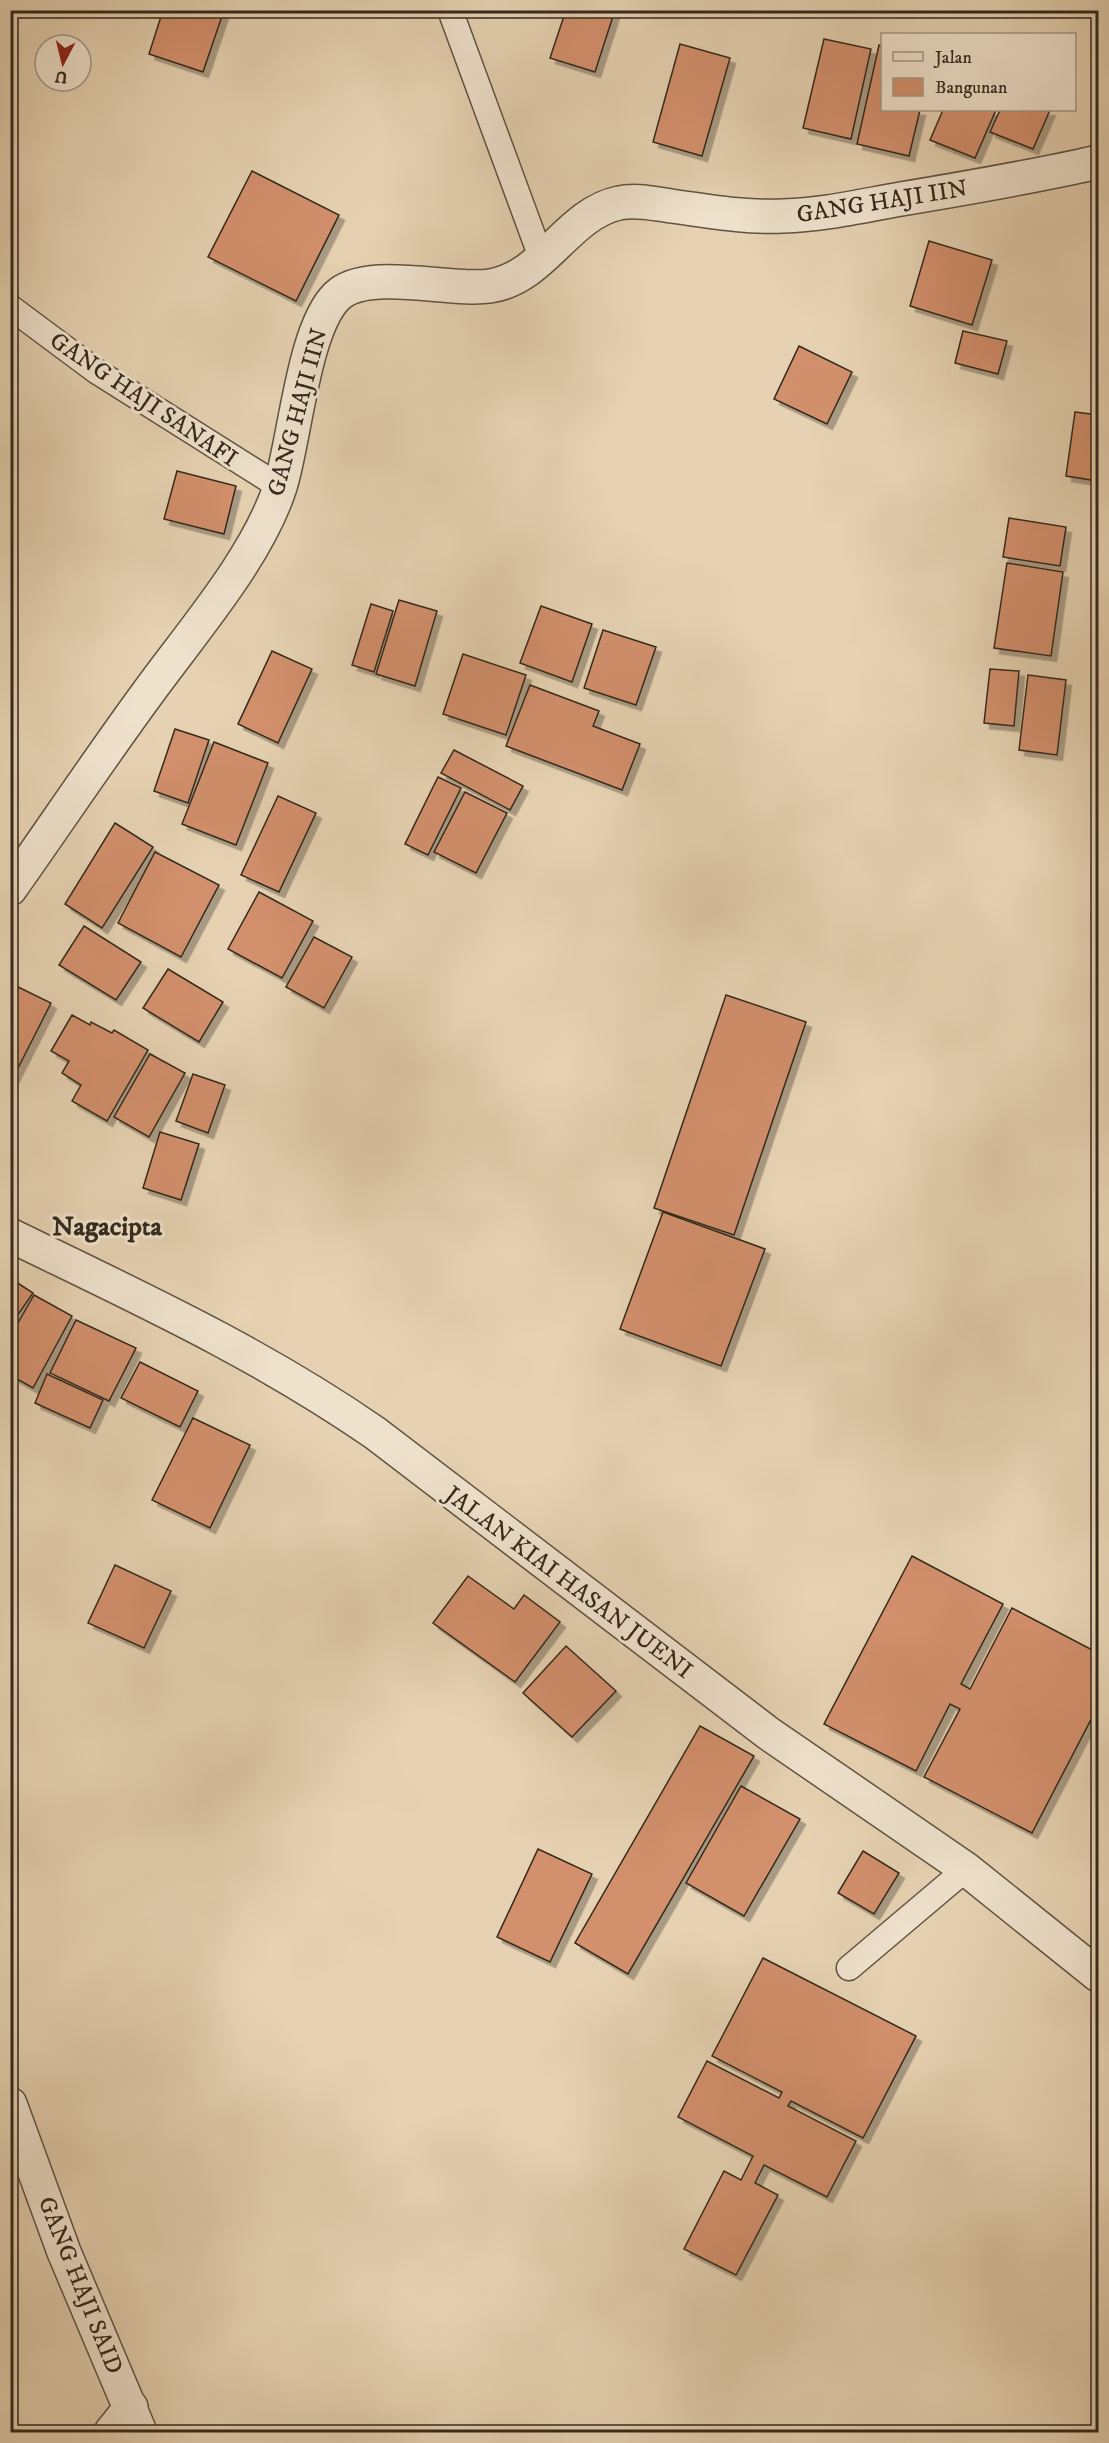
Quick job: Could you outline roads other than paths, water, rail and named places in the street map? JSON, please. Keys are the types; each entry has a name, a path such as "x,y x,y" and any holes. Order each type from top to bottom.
{"street":[{"name":"GANG HAJI IIN","path":"10,889 123,727 237,570 263,527 279,487 314,339 324,312 339,294 370,282 486,287 509,282 542,260 593,213 619,202 639,201 734,214 779,216 829,213 1035,176 1098,162"},
{"name":"JALAN KIAI HASAN JUENI","path":"10,1235 227,1341 315,1391 375,1433 768,1733 966,1869 1098,1975"},
{"name":"GANG HAJI SAID","path":"10,2104 63,2252 136,2420"},
{"path":"111,2433 136,2420"}],"lane":[{"path":"450,10 542,260"},
{"name":"GANG HAJI SANAFI","path":"10,307 96,371 279,487"},
{"path":"849,1968 966,1869"}],"district":[{"name":"Nagacipta","path":"107,1226"}]}
